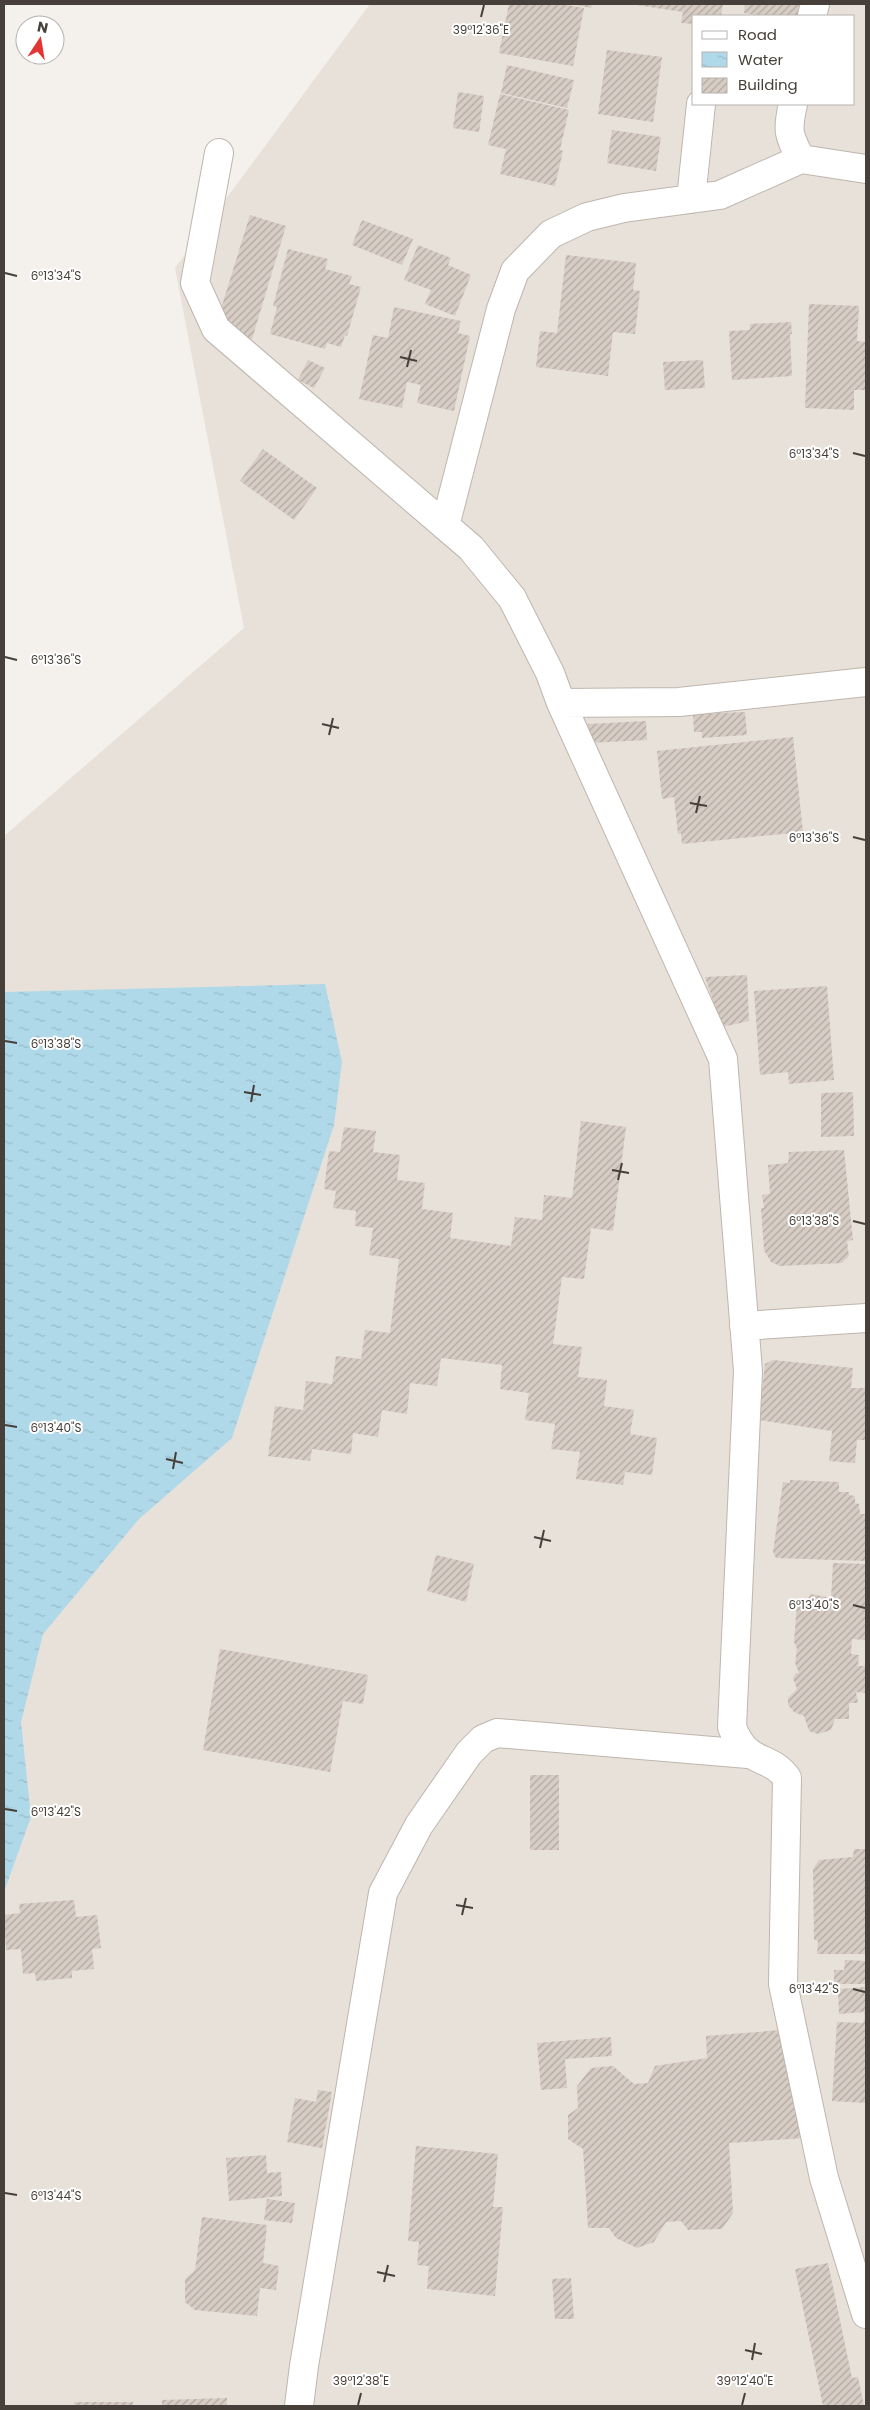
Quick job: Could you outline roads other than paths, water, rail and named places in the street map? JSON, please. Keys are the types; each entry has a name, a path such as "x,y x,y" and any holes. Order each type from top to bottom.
{"street":[{"path":"691,199 701,105"},
{"path":"793,105 789,122 789,138 801,159"},
{"path":"219,152 195,283 216,330 471,548 512,598 550,673 561,703 723,1059 748,1371 732,1727 737,1740 748,1754"},
{"path":"445,526 501,309 515,271 552,234 587,217 624,208 720,195 801,159 866,169"},
{"path":"561,703 680,702 866,682"},
{"path":"744,1326 866,1318"},
{"path":"299,2406 304,2366 383,1893 419,1825 469,1753 483,1739 497,1734 748,1754 774,1766 787,1778 783,1984 824,2178 866,2314"}],"water":[{"path":"325,984 342,1062 334,1125 232,1438 139,1519 43,1634 21,1722 31,1817 4,1892 4,992"}]}
